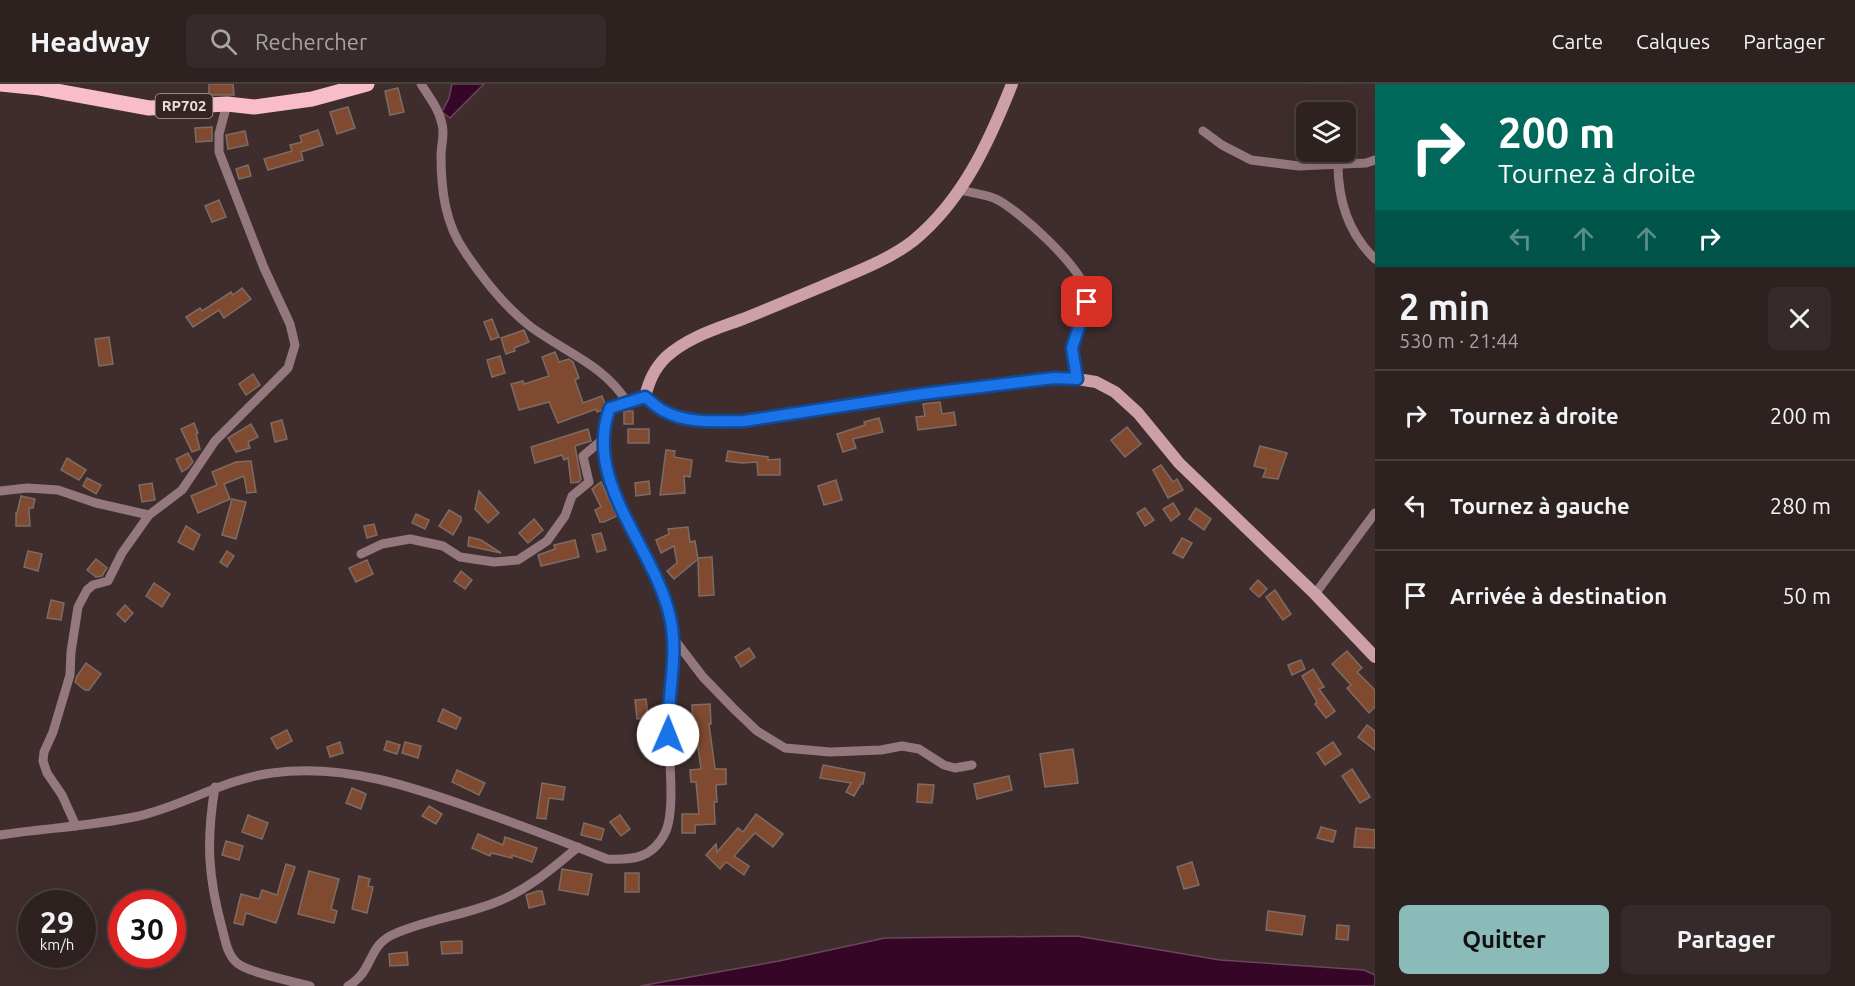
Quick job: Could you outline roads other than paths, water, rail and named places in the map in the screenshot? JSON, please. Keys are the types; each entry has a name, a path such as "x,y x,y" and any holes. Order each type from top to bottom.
{"main road":[{"name":"RP702","path":"0,84 40,88 149,108 227,104 254,107 312,99 367,84"},
{"path":"1012,84 983,153 960,190 938,218 912,242 878,262 693,338 665,358 651,376 645,397 664,412 684,418 744,421 922,394 1054,378 1096,382 1115,392 1138,413 1179,463 1315,594 1375,657"}],"street":[{"path":"421,84 437,108 443,126 441,153 444,198 452,229 463,250 498,296 522,319 607,376 627,402"},
{"path":"76,826 62,795 47,773 43,761 70,675 78,606 93,585 108,581 122,553 149,515 182,490 215,441 288,368 293,356 295,345 290,324 264,268 219,152 219,134 227,104"},
{"path":"1203,131 1222,145 1251,160 1299,166 1375,160"},
{"path":"1338,164 1338,186 1344,213 1361,244 1375,259"},
{"path":"960,190 994,198 1030,223 1056,248 1083,284 1087,302 1072,348 1077,379"},
{"path":"0,835 141,815 242,778 274,772 333,771 363,775 440,796 607,859 629,860 646,855 666,832 671,794 668,714 674,639 670,615 661,589 611,487 602,440 604,422 610,408 645,397"},
{"path":"361,554 382,544 410,539 443,546 460,557 494,562 518,560 540,547 555,531 565,516 572,496 589,482 583,456 602,440"},
{"path":"0,491 27,488 58,490 96,503 149,515"},
{"path":"1315,594 1375,513"},
{"path":"674,639 703,677 734,709 757,731 785,748 839,752 881,750 902,746 919,749 944,765 955,768 972,765"},
{"path":"215,788 209,826 209,856 212,889 230,955 240,966 310,986"},
{"path":"348,986 360,979 374,951 383,940 495,903 546,874 578,847"}]}
